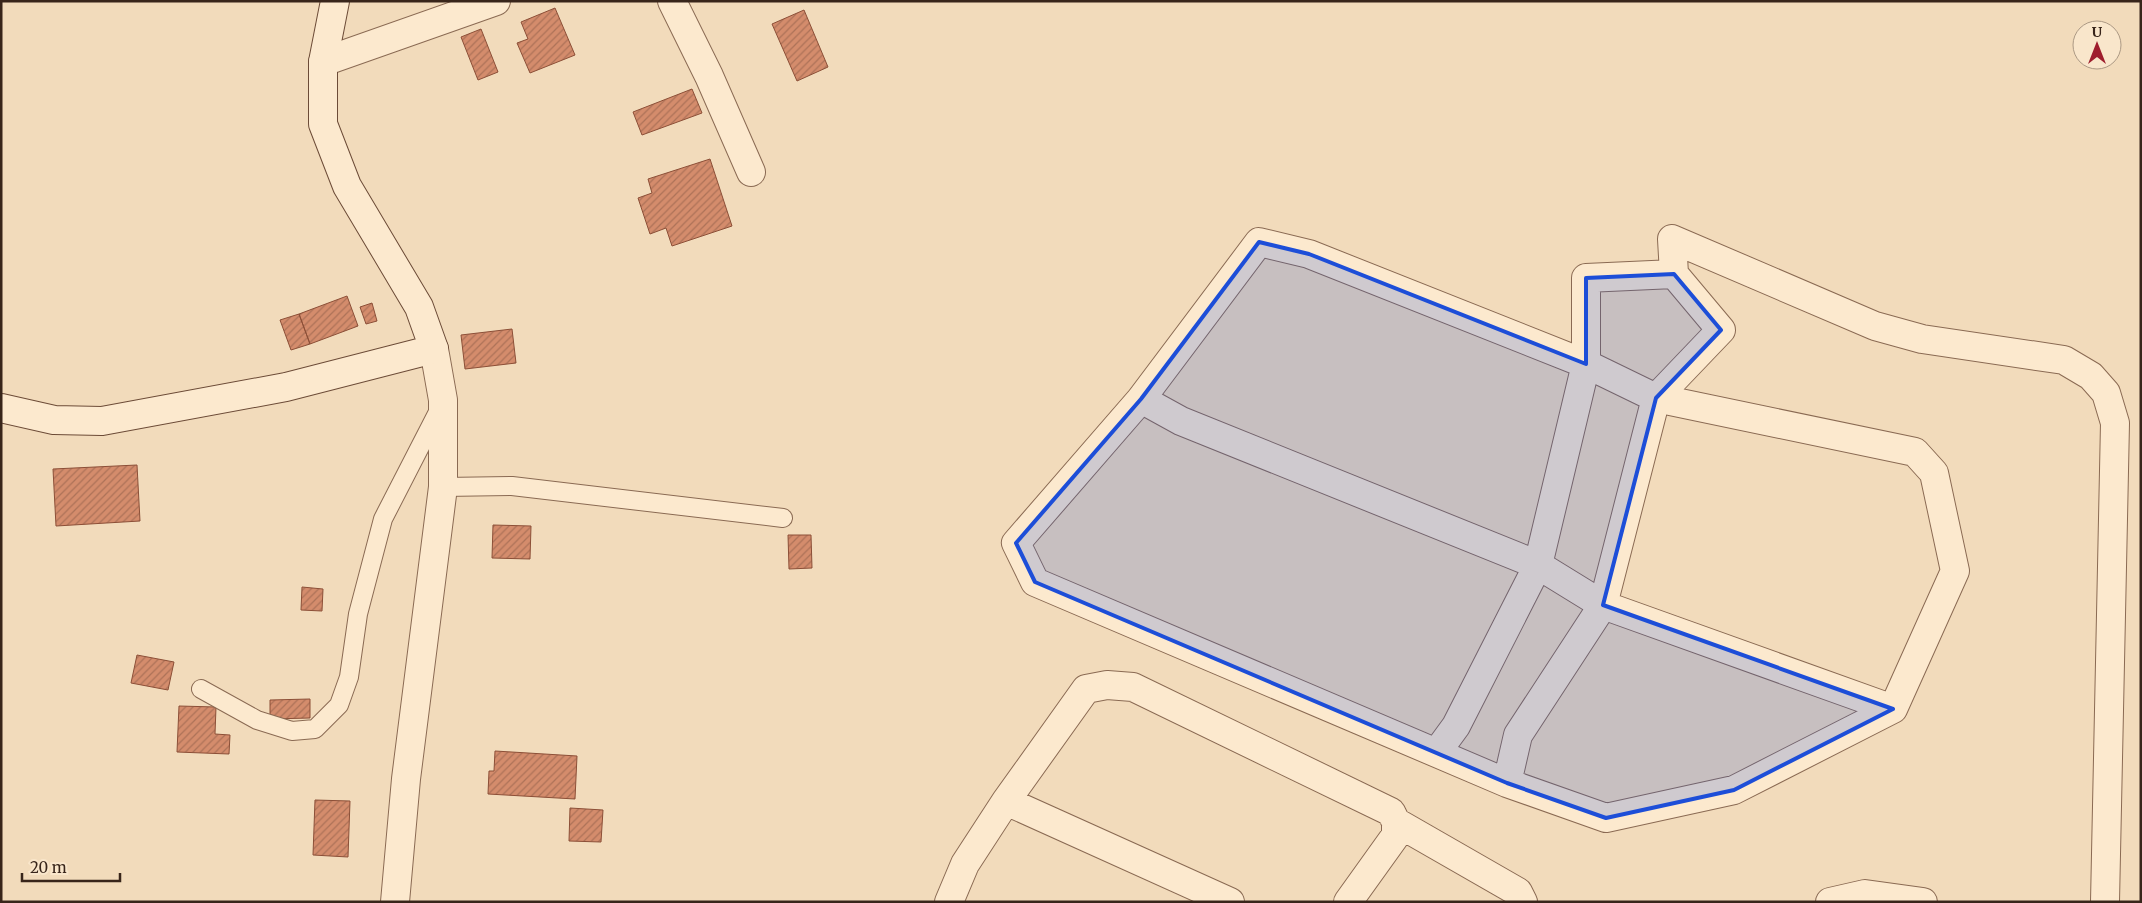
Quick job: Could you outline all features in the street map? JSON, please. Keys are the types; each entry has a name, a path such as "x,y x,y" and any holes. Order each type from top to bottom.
{"street":[{"path":"335,1 323,62 323,124 347,186 419,307 434,349 443,400 443,487 406,779 395,902"},
{"path":"323,62 496,1"},
{"path":"672,1 709,76 751,172"},
{"path":"1507,783 1518,735 1603,605 1656,398 1721,330 1674,274 1672,239 1875,326 1922,339 2064,360 2091,376 2106,393 2115,423 2105,902"},
{"path":"1259,242 1309,254 1586,364 1656,398 1915,452 1934,473 1955,571 1893,709 1734,790 1606,818 1507,783 1035,582 1016,543 1141,399 1259,242"},
{"path":"1437,752 1456,726 1538,565 1586,364 1586,278 1674,274"},
{"path":"1,408 54,420 102,421 286,387 434,349"},
{"path":"1141,399 1182,421 1538,565 1603,605 1893,709"},
{"path":"949,902 965,864 1006,802 1086,689 1107,685 1133,688 1391,812 1396,822 1396,835 1348,902"},
{"path":"1006,802 1230,902"},
{"path":"1396,822 1518,892 1523,902"},
{"path":"1830,902 1865,894 1923,902"}],"lane":[{"path":"201,689 257,720 292,731 315,729 339,705 349,677 358,614 383,519 443,400"},
{"path":"443,487 512,486 783,518"}],"highlighted area":[{"path":"1259,242 1309,254 1586,364 1586,278 1674,274 1721,330 1656,398 1603,605 1893,709 1734,790 1606,818 1507,783 1035,582 1016,543 1141,399"}],"building":[{"path":"555,8 575,55 530,73 517,43 528,39 521,22"},
{"path":"804,10 828,67 797,81 772,24"},
{"path":"481,29 498,72 478,80 461,37"},
{"path":"692,89 702,113 642,135 633,112"},
{"path":"710,159 732,226 672,246 666,228 650,234 638,198 652,193 648,179"},
{"path":"347,296 358,326 310,344 299,314"},
{"path":"372,303 377,321 366,324 360,307"},
{"path":"299,314 310,344 291,350 280,320"},
{"path":"512,329 516,363 465,369 461,335"},
{"path":"137,465 140,521 56,526 53,469"},
{"path":"493,525 531,526 530,559 492,558"},
{"path":"788,535 811,535 812,568 789,569"},
{"path":"302,587 323,589 322,611 301,610"},
{"path":"137,655 174,662 168,690 131,683"},
{"path":"310,699 310,718 270,719 270,700"},
{"path":"179,706 216,707 215,734 230,735 229,754 177,752"},
{"path":"495,751 577,756 575,799 488,794 489,771 494,771"},
{"path":"315,800 350,801 348,857 313,855"},
{"path":"570,808 603,810 601,842 569,841"}]}
